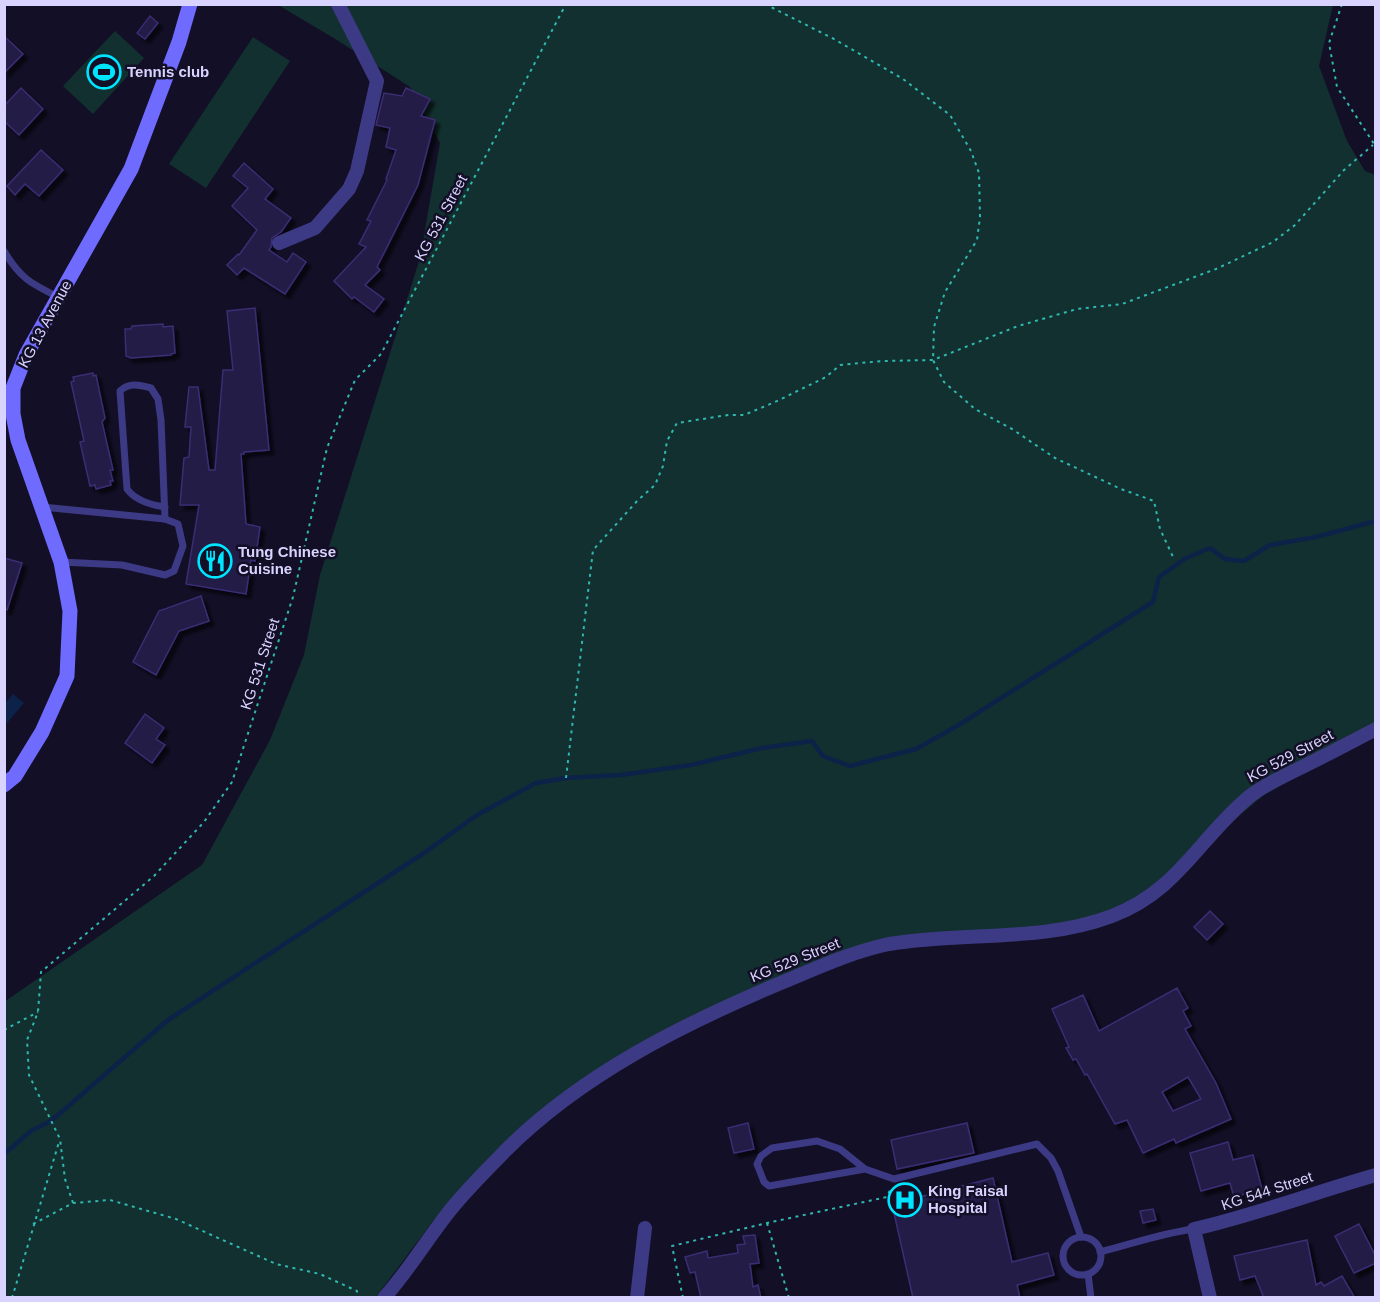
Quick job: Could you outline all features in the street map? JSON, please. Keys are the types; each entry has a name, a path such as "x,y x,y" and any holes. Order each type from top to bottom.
{"street":[{"name":"KG 13 Avenue","path":"4,785 15,776 42,732 67,676 70,611 61,562 18,440 9,391 26,355 131,169 179,42 190,4"},
{"path":"279,243 315,228 349,189 357,171 377,81 338,4"},
{"name":"KG 529 Street","path":"384,1298 403,1276 449,1211 506,1150 562,1101 618,1064 714,1011 837,958 889,945 985,935 1008,936 1079,926 1113,915 1146,899 1167,883 1189,862 1225,819 1251,795 1274,780 1376,729"},
{"name":"KG 544 Street","path":"1194,1229 1229,1221 1376,1175"},
{"path":"638,1298 645,1228"},
{"path":"1194,1229 1210,1298"}],"lane":[{"path":"4,251 29,283 58,297"},
{"path":"165,507 153,505 133,496 128,489 120,391 125,386 136,384 151,388 158,399 161,420 165,507 165,519"},
{"path":"42,507 165,519 178,524 183,546 174,571 165,575 122,565 61,562"},
{"path":"865,1169 769,1186 764,1182 757,1164 761,1156 772,1148 817,1141 840,1149 865,1169 894,1179 1037,1144 1051,1158 1058,1171 1081,1237"},
{"name":"KG 544 Street","path":"1100,1252 1167,1232 1194,1229"},
{"path":"1081,1237 1093,1241 1100,1252 1099,1264 1088,1274 1073,1273 1064,1265 1062,1259 1065,1246 1069,1241 1081,1237"},
{"path":"1088,1274 1091,1298"}],"path":[{"name":"KG 531 Street","path":"73,1203 65,1179 60,1139 29,1075 27,1040 38,1012 41,972 154,876 204,822 232,782 293,597 327,448 355,380 381,354 566,4"},
{"path":"765,4 834,39 903,79 950,115 971,151 980,173 980,217 977,240 945,292 934,327 933,360 944,382 975,409 1012,429 1055,458 1121,489 1154,501 1160,529 1174,559"},
{"path":"566,778 593,550 638,500 655,485 663,466 667,441 677,423 744,415 826,377 840,365 933,360 1018,326 1077,309 1122,303 1152,294 1216,269 1274,242 1295,225 1344,170 1374,146 1337,87 1329,44 1342,4"},
{"path":"4,1030 38,1012"},
{"path":"12,1298 60,1139"},
{"path":"683,1298 672,1246 887,1197 894,1179"},
{"path":"33,1224 73,1203 110,1200 176,1219 276,1264 320,1274 357,1291 357,1298"},
{"path":"767,1223 789,1298"}],"green space":[{"path":"278,5 1333,5 1319,66 1347,141 1365,171 1375,175 1375,733 1264,795 1135,902 1055,928 892,948 803,972 593,1072 497,1150 433,1221 376,1297 5,1297 4,1002 202,865 270,740 304,655 320,575 420,258 440,143 410,87"},
{"name":"Tennis club","path":"115,31 144,58 93,114 63,86"},
{"path":"253,37 290,61 206,188 169,164"}],"water":[{"path":"13,694 24,703 7,723 5,722 5,703"}],"building":[{"path":"150,16 158,23 145,39 137,33"},
{"path":"4,36 23,54 4,73"},
{"path":"21,88 43,109 19,135 4,121 4,106"},
{"path":"406,88 430,99 421,116 435,120 418,185 377,267 380,270 365,285 384,299 374,312 354,297 352,299 334,281 366,247 359,244 371,221 367,220 387,180 396,150 386,147 390,128 376,125 384,93 402,96"},
{"path":"41,150 63,170 39,196 25,184 15,195 7,186"},
{"path":"244,163 273,189 265,199 291,218 281,232 272,238 269,250 287,262 293,253 306,262 285,294 244,268 237,275 227,265 239,255 257,230 232,206 248,188 233,176"},
{"path":"255,308 269,450 241,454 246,524 260,527 255,561 251,560 246,594 186,584 199,505 180,505 184,458 189,457 191,427 185,427 189,387 198,387 209,470 215,470 223,370 233,370 227,311"},
{"path":"163,324 163,327 173,326 175,353 131,358 126,356 125,329 131,329 132,326"},
{"path":"93,373 93,376 96,375 105,418 102,422 113,470 110,470 113,481 110,481 111,485 96,489 95,485 90,486 80,442 84,441 71,382 74,381 73,377"},
{"path":"4,558 22,563 7,610 4,609"},
{"path":"201,596 209,621 179,631 156,675 133,662 159,611"},
{"path":"145,714 164,728 156,739 165,745 152,763 125,743"},
{"path":"1210,911 1223,924 1207,940 1194,927"},
{"path":"1177,988 1188,1008 1183,1011 1191,1026 1185,1029 1216,1083 1231,1119 1176,1143 1174,1139 1143,1153 1127,1120 1115,1124 1087,1074 1085,1075 1076,1059 1073,1060 1066,1048 1069,1047 1052,1009 1083,995 1099,1031","holes":["1188,1077 1201,1099 1173,1111 1162,1092"]},
{"path":"748,1123 754,1149 734,1153 728,1128"},
{"path":"967,1123 974,1153 897,1169 891,1140"},
{"path":"1228,1142 1233,1160 1253,1155 1262,1189 1234,1197 1230,1183 1201,1191 1190,1153"},
{"name":"King Faisal Hospital","path":"993,1178 1012,1262 1048,1253 1054,1275 1017,1285 1020,1298 913,1298 892,1204"},
{"path":"1153,1209 1156,1220 1143,1223 1140,1211"},
{"path":"1359,1224 1376,1257 1376,1263 1354,1273 1335,1236"},
{"path":"755,1235 759,1263 750,1264 753,1287 758,1285 761,1298 701,1298 695,1272 690,1273 685,1257 707,1251 708,1258 738,1253 737,1245 745,1244 743,1236"},
{"path":"1307,1240 1316,1285 1321,1282 1324,1286 1342,1276 1355,1298 1264,1298 1255,1276 1240,1280 1234,1256"}],"waterway":[{"path":"4,1154 31,1131 51,1121 168,1020 424,853 477,815 536,783 566,778 621,775 691,765 762,748 812,741 823,756 850,766 916,749 957,726 1153,602 1159,577 1186,558 1210,548 1225,559 1244,561 1270,545 1316,537 1376,521"}],"place":[{"name":"Tennis club","path":"104,72"},
{"name":"Tung Chinese Cuisine","path":"215,561"},
{"name":"King Faisal Hospital","path":"905,1200"}]}
